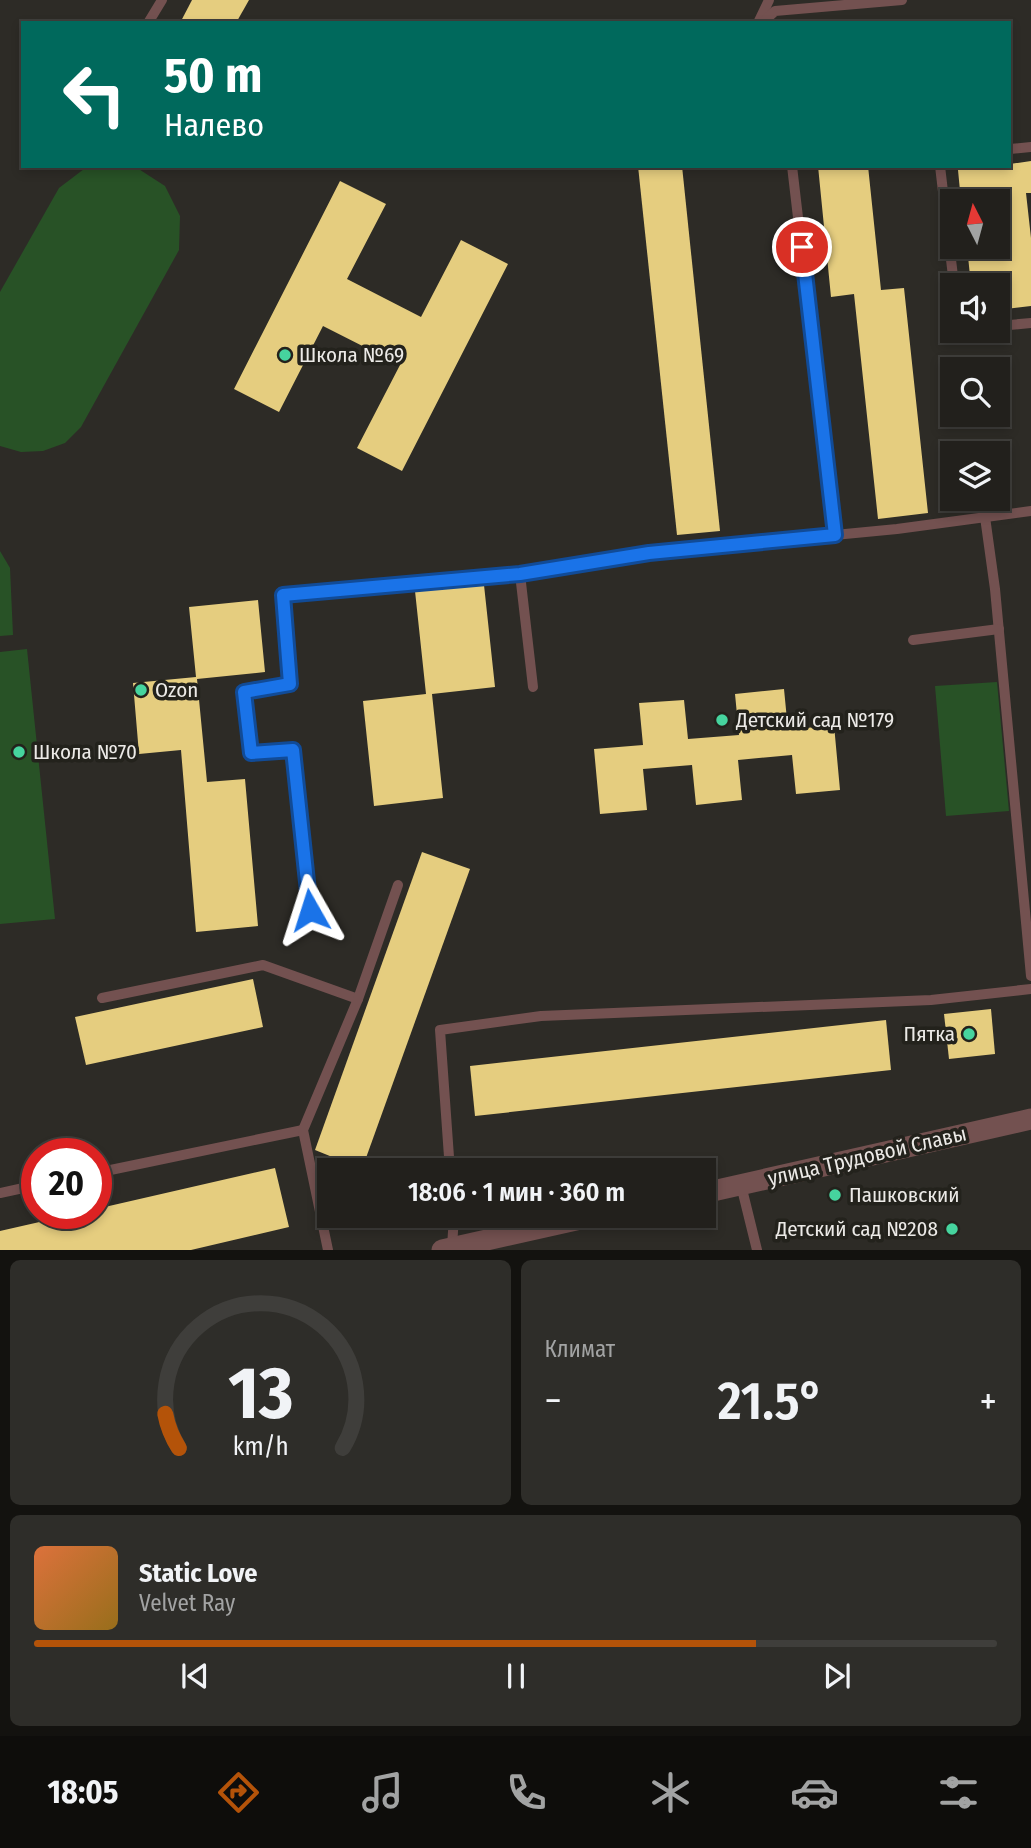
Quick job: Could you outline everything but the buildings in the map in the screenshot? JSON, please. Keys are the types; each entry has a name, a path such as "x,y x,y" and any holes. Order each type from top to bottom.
{"street":[{"name":"улица Трудовой Славы","path":"716,1190 1031,1119"},
{"path":"447,1248 539,1228"}],"lane":[{"path":"149,21 162,0"},
{"path":"761,21 769,0"},
{"path":"775,17 902,0"},
{"path":"1011,149 1031,147"},
{"path":"792,168 835,535"},
{"path":"940,168 953,273"},
{"path":"1010,325 1031,323"},
{"path":"310,910 293,750 251,753 244,692 290,684 283,595 520,574 649,553 835,535 1031,511"},
{"path":"985,517 999,629 1031,976"},
{"path":"520,574 533,687"},
{"path":"914,640 999,629"},
{"path":"327,1250 303,1130 358,999 398,885"},
{"path":"102,998 263,965 358,999"},
{"path":"449,1158 440,1030 541,1016 931,1000 1031,989"},
{"path":"112,1170 303,1130"},
{"path":"741,1185 757,1250"},
{"path":"0,1193 21,1188"},
{"path":"447,1248 451,1228"}],"green space":[{"path":"85,168 137,168 165,186 180,216 179,250 81,427 65,443 43,451 21,452 0,446 0,292 59,188"},
{"path":"0,551 10,568 13,635 0,636"},
{"name":"Школа №70","path":"27,649 55,919 0,924 0,652"},
{"path":"997,682 1009,811 946,816 935,686"}],"place":[{"name":"Школа №69","path":"285,355"},
{"name":"Ozon","path":"141,690"},
{"name":"Детский сад №179","path":"722,720"},
{"name":"Школа №70","path":"19,752"},
{"name":"Пятка","path":"969,1034"},
{"name":"Пашковский","path":"835,1195"},
{"name":"Детский сад №208","path":"952,1229"}],"route":[{"path":"310,910 293,750 251,753 244,692 290,684 283,595 520,574 649,553 835,535 802,247"}]}
